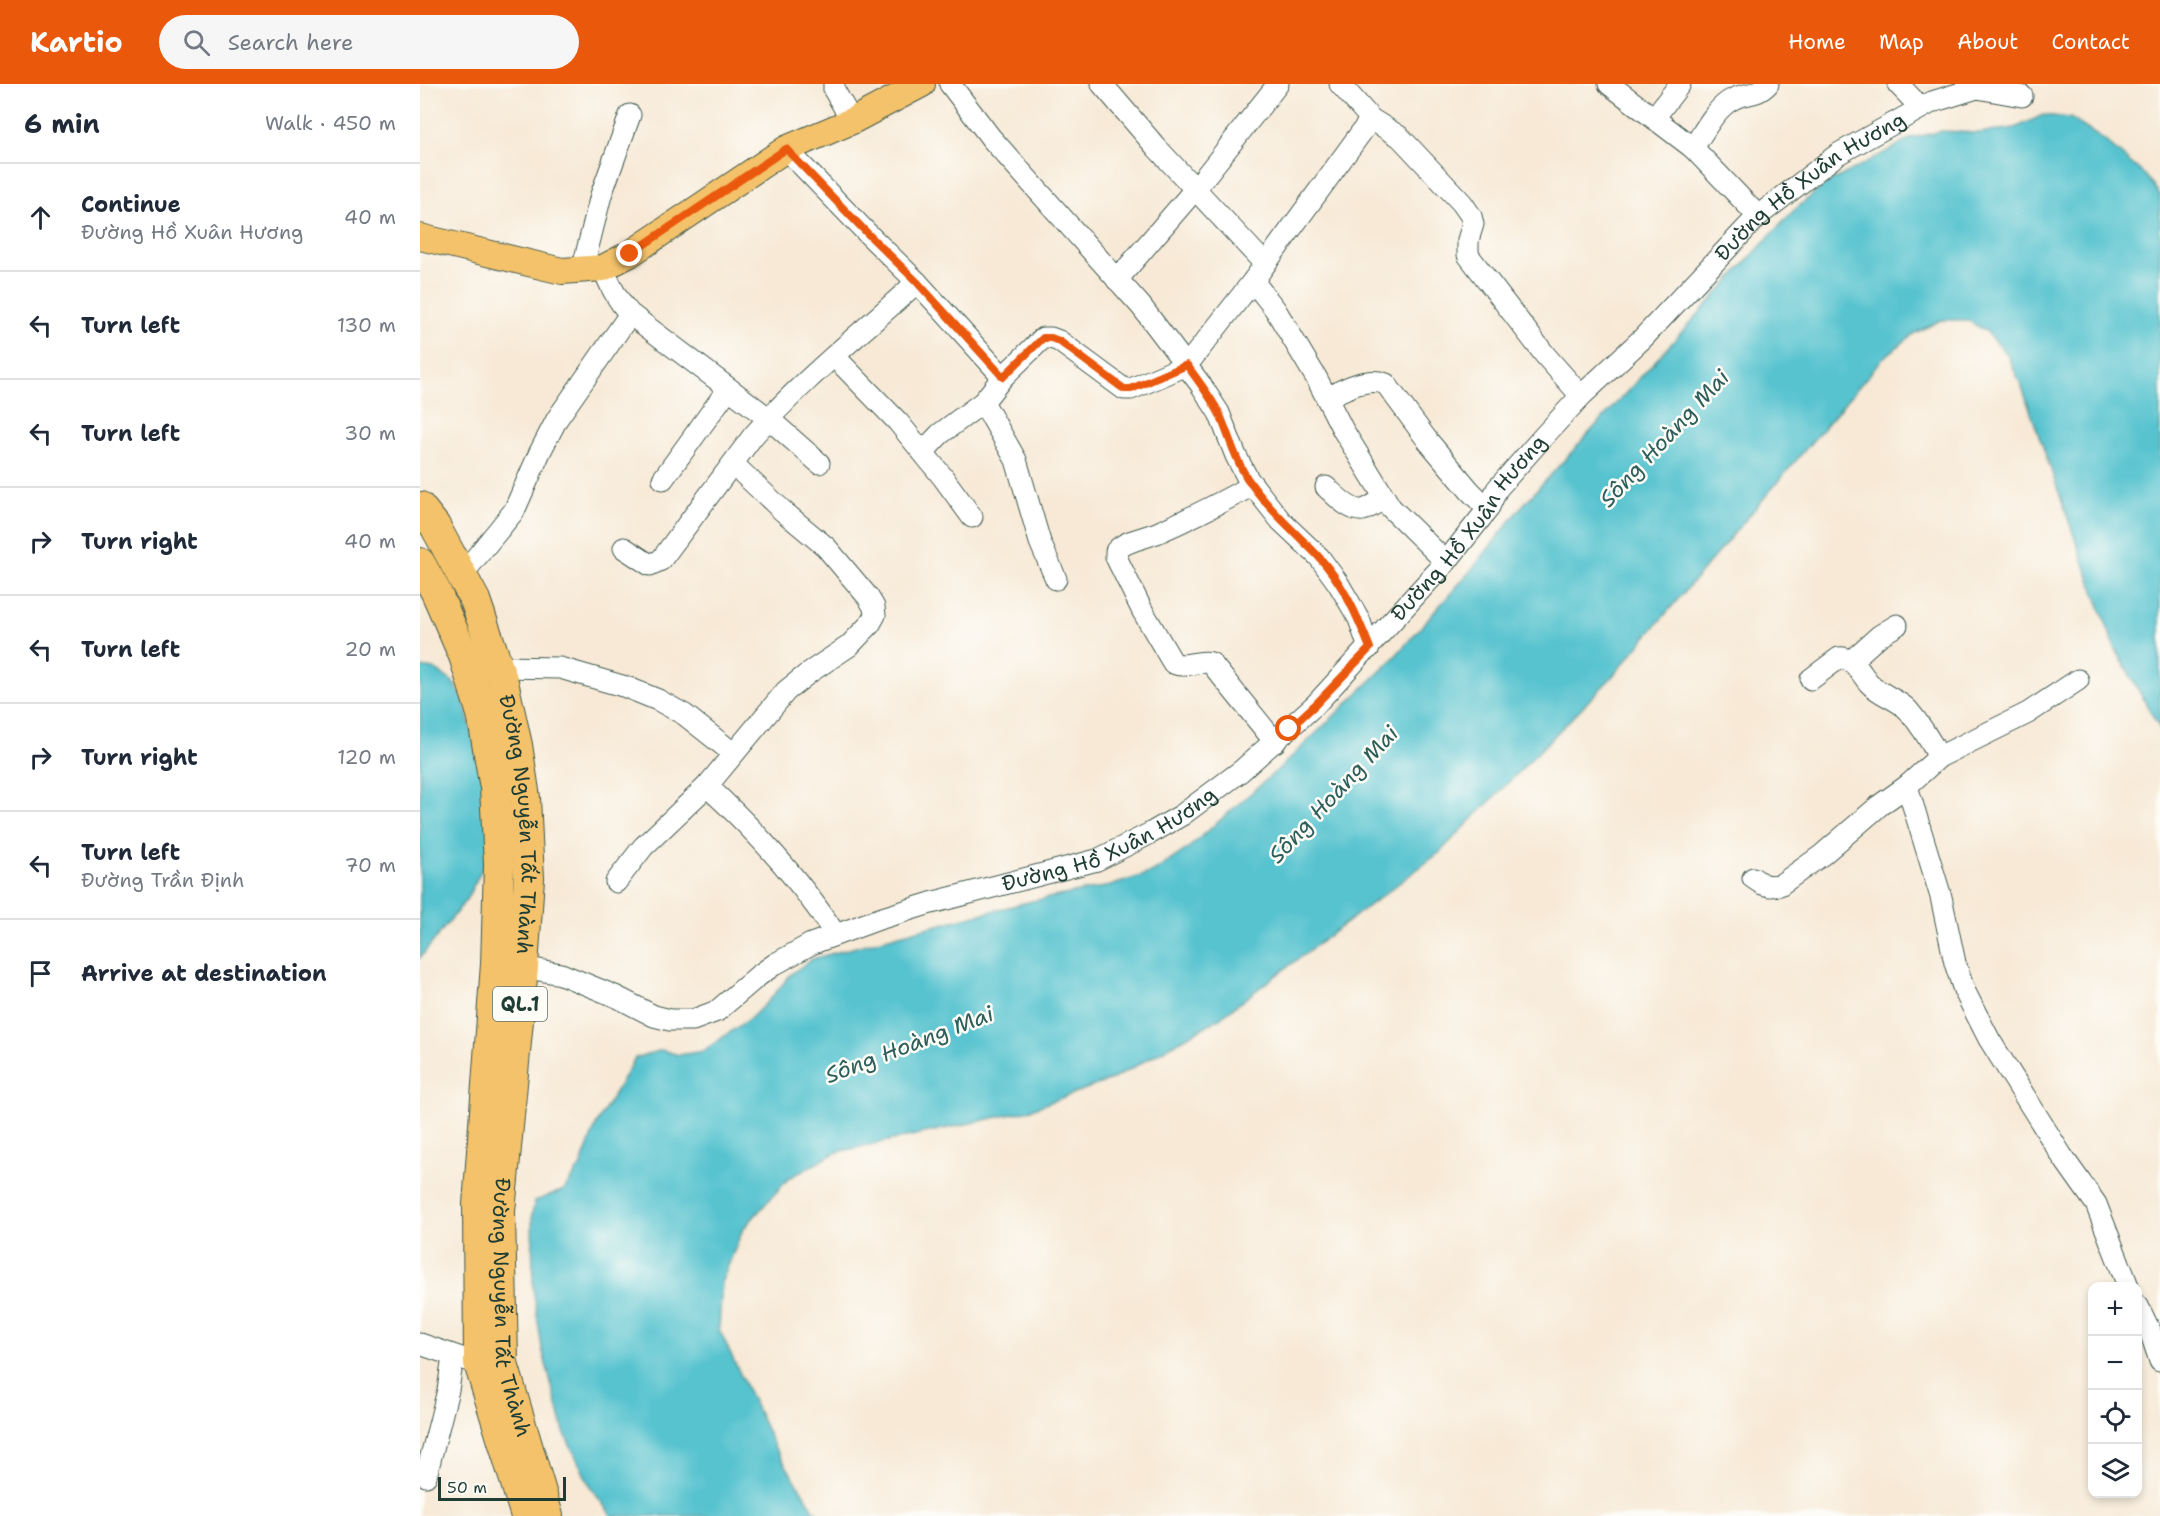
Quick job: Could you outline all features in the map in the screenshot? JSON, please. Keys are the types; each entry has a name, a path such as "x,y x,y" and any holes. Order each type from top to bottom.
{"highway":[{"name":"Đường Nguyễn Tất Thành","path":"420,507 435,526 475,600 499,667 518,745 525,798 529,878 524,967 500,1211 478,1361 548,1516"},
{"name":"Đường Nguyễn Tất Thành","path":"420,563 436,592 464,656 482,714 495,788 499,865 496,964 477,1205 478,1361 526,1516"}],"main road":[{"path":"420,237 562,271 593,269 630,254 786,149 852,121 921,84"}],"street":[{"path":"834,84 834,90 852,121"},
{"path":"950,84 991,138 1156,324 1187,365 1219,413 1236,456 1253,485 1281,521 1319,557 1338,583 1359,619 1370,648"},
{"path":"1102,84 1156,147 1264,263"},
{"path":"1117,280 1196,188 1278,84"},
{"path":"1340,84 1371,119 1400,137 1462,202 1473,224 1468,240 1468,255 1545,354 1581,396"},
{"path":"1609,84 1693,148 1758,216"},
{"path":"1654,118 1680,84"},
{"path":"1693,148 1715,116 1728,102 1736,97 1758,92 1768,84"},
{"path":"1898,84 1921,108"},
{"name":"Đường Hồ Xuân Hương","path":"524,967 561,974 654,1016 670,1020 693,1020 717,1011 758,976 811,944 931,903 1097,860 1182,815 1275,742 1316,704 1370,648 1446,562 1488,509 1497,489 1581,396 1643,338 1758,216 1838,154 1932,102 1977,88 2022,96"},
{"path":"630,115 601,195 593,269 630,314 768,418 819,463"},
{"path":"923,453 940,434 983,402 1003,377 1043,338 1059,341 1124,389 1131,389 1187,365 1371,119"},
{"path":"786,149 917,282 1003,377"},
{"path":"1252,281 1275,309 1384,498 1397,516 1446,562"},
{"path":"624,548 650,565 661,560 768,418 917,282"},
{"path":"461,576 514,511 557,419 630,314"},
{"path":"835,357 887,410 972,517"},
{"path":"1328,398 1360,383 1381,381 1386,384 1428,441 1488,509"},
{"path":"663,480 728,389"},
{"path":"983,402 1016,460 1040,542 1056,579"},
{"path":"616,882 643,847 707,786 786,691 849,646 861,635 875,615 874,607 868,597 826,547 784,512 733,464"},
{"path":"1253,485 1209,509 1123,546 1116,551 1116,556 1142,610 1173,663 1179,666 1202,662 1211,663 1275,742"},
{"path":"1326,487 1342,501 1356,509 1362,510 1384,498"},
{"path":"1851,661 1879,636 1897,625"},
{"path":"1811,680 1839,658 1851,661 1871,686 1906,708 1939,757"},
{"path":"499,667 560,668 626,687 658,700 685,716 733,753"},
{"path":"1753,878 1769,886 1780,885 1804,869 1880,805 1907,786 1939,757 2028,713 2078,680"},
{"path":"707,786 763,842 817,906 835,934"},
{"path":"1907,786 1941,897 1955,963 1964,990 1989,1039 2062,1156 2096,1204 2126,1282"},
{"path":"2142,1314 2160,1361"},
{"path":"420,1344 478,1361 448,1390 426,1476"}],"water":[{"name":"Sông Hoàng Mai","path":"2043,115 2070,118 2104,140 2146,176 2160,195 2160,729 2115,648 2022,387 2007,354 1986,331 1967,320 1941,320 1915,333 1883,358 1612,677 1439,853 1218,1019 1113,1079 1026,1111 837,1152 789,1178 743,1229 722,1281 719,1329 775,1448 818,1516 612,1516 591,1488 564,1432 542,1349 533,1288 532,1214 535,1201 564,1190 580,1167 596,1125 635,1058 662,1050 679,1055 703,1051 753,1016 791,974 812,959 1032,901 1110,886 1153,872 1187,849 1282,766 1391,661 1473,568 1523,505 1792,212 1824,185 1912,138 1942,131 1978,133 2015,128"},
{"path":"420,667 434,669 452,681 463,698 491,810 491,851 466,900 420,958"}],"route":[{"path":"630,254 786,149 917,282 1003,377 1043,338 1059,341 1124,389 1131,389 1187,365 1219,413 1248,479 1281,521 1319,557 1329,570 1353,606 1370,648 1289,729"}]}
